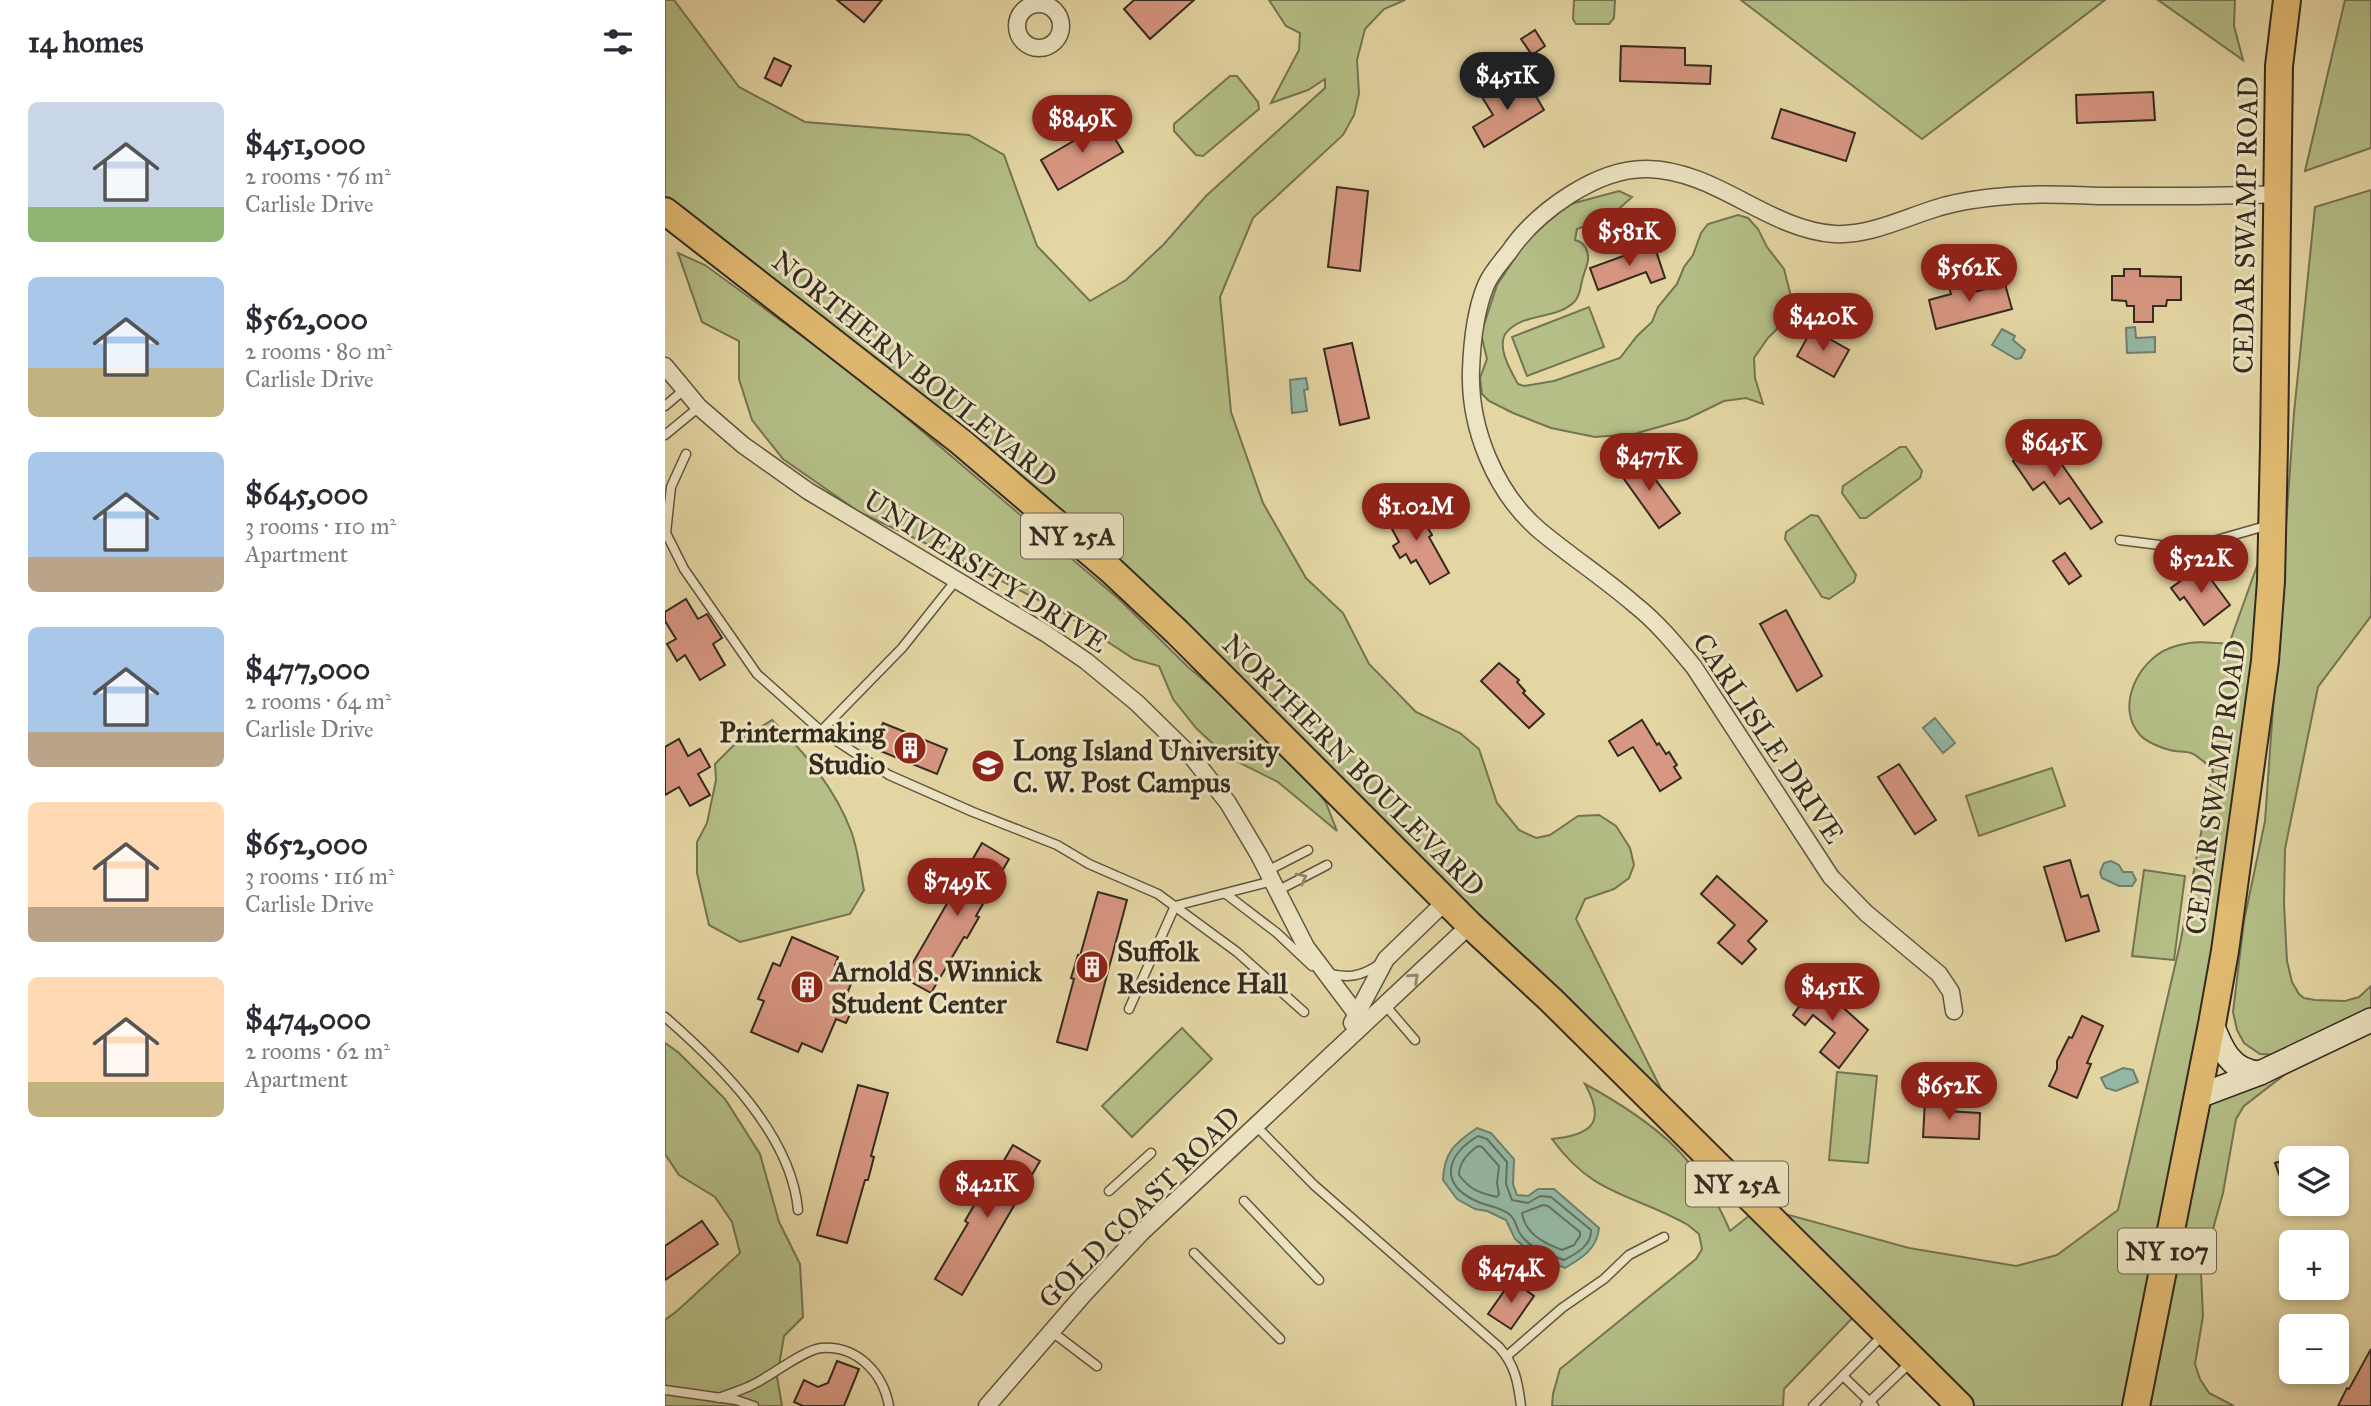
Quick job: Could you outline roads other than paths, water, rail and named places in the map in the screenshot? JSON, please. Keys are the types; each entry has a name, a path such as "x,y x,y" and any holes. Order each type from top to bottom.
{"main road":[{"name":"CEDAR SWAMP ROAD","path":"2136,1406 2199,1096 2225,951 2265,661 2272,524 2279,66 2287,0"},
{"name":"NORTHERN BOULEVARD","path":"665,211 961,442 1093,555 1177,632 1445,901 1551,1000 1961,1406"}],"street":[{"name":"CARLISLE DRIVE","path":"1954,1011 1951,992 1939,974 1866,913 1831,877 1694,667 1668,636 1636,605 1537,529 1507,495 1484,449 1473,412 1470,381 1472,343 1486,284 1516,240 1547,210 1571,193 1604,178 1646,168 1680,173 1707,183 1788,223 1813,231 1838,234 1871,230 1942,206 1994,197 2221,197 2276,194"},
{"name":"UNIVERSITY DRIVE","path":"665,366 699,407 743,445 808,491 957,579 1086,661 1137,704 1192,757 1228,803 1306,947 1360,1020"},
{"name":"GOLD COAST ROAD","path":"987,1406 1141,1233 1336,1052 1360,1020 1387,959 1445,901"},
{"name":"GOLD COAST ROAD","path":"1360,1020 1385,1005 1470,925"},
{"path":"2199,1096 2260,1073 2371,1020"},
{"path":"2212,1024 2231,1062 2250,1073 2260,1073"}],"lane":[{"path":"665,406 685,389"},
{"path":"665,435 699,407"},
{"path":"686,454 671,487 666,533 684,569 757,674 821,731 889,775 973,813 1057,845 1089,864 1158,894 1237,952 1304,1012"},
{"path":"2120,540 2175,547 2206,543 2272,524"},
{"path":"821,731 902,648 957,579"},
{"path":"1272,881 1308,850"},
{"path":"1175,906 1327,865"},
{"path":"1226,894 1277,933 1326,977 1356,976 1370,971 1387,959"},
{"path":"1129,1009 1175,906"},
{"path":"1385,1005 1415,1040"},
{"path":"665,1017 703,1050 732,1082 763,1124 789,1167 796,1189 798,1210"},
{"path":"1256,1126 1314,1185 1507,1356 1518,1382 1521,1406"},
{"path":"1109,1191 1151,1153"},
{"path":"1244,1201 1318,1280"},
{"path":"1507,1356 1562,1308 1604,1279 1629,1255 1664,1237"},
{"path":"1194,1253 1280,1339"},
{"path":"1051,1331 1097,1366"},
{"path":"1813,1406 1886,1332"},
{"path":"719,1398 753,1385 820,1348 859,1356 876,1374 889,1406"},
{"path":"1843,1376 1869,1404 1914,1359"},
{"path":"665,1390 736,1399 754,1406"}],"water":[{"path":"2135,327 2136,338 2155,337 2155,352 2127,353 2126,328"},
{"path":"2002,329 2015,336 2013,340 2025,350 2021,358 2016,359 1992,345"},
{"path":"1306,378 1308,389 1304,390 1307,411 1292,413 1290,380"},
{"path":"1935,718 1955,743 1943,753 1923,728"},
{"path":"2111,861 2119,865 2123,872 2132,872 2136,880 2132,886 2119,886 2102,878 2100,872 2104,863"},
{"path":"2123,1068 2133,1070 2138,1082 2116,1091 2106,1088 2101,1078"},
{"path":"1477,1128 1491,1133 1514,1159 1513,1184 1517,1195 1528,1196 1538,1189 1554,1189 1599,1228 1595,1242 1583,1256 1565,1268 1536,1257 1515,1239 1506,1220 1487,1211 1475,1209 1457,1199 1443,1180 1446,1162 1452,1149"}],"place":[{"name":"Printermaking Studio","path":"910,748"},
{"name":"Long Island University C. W. Post Campus","path":"988,766"},
{"name":"Suffolk Residence Hall","path":"1092,967"},
{"name":"Arnold S. Winnick Student Center","path":"807,987"}]}
